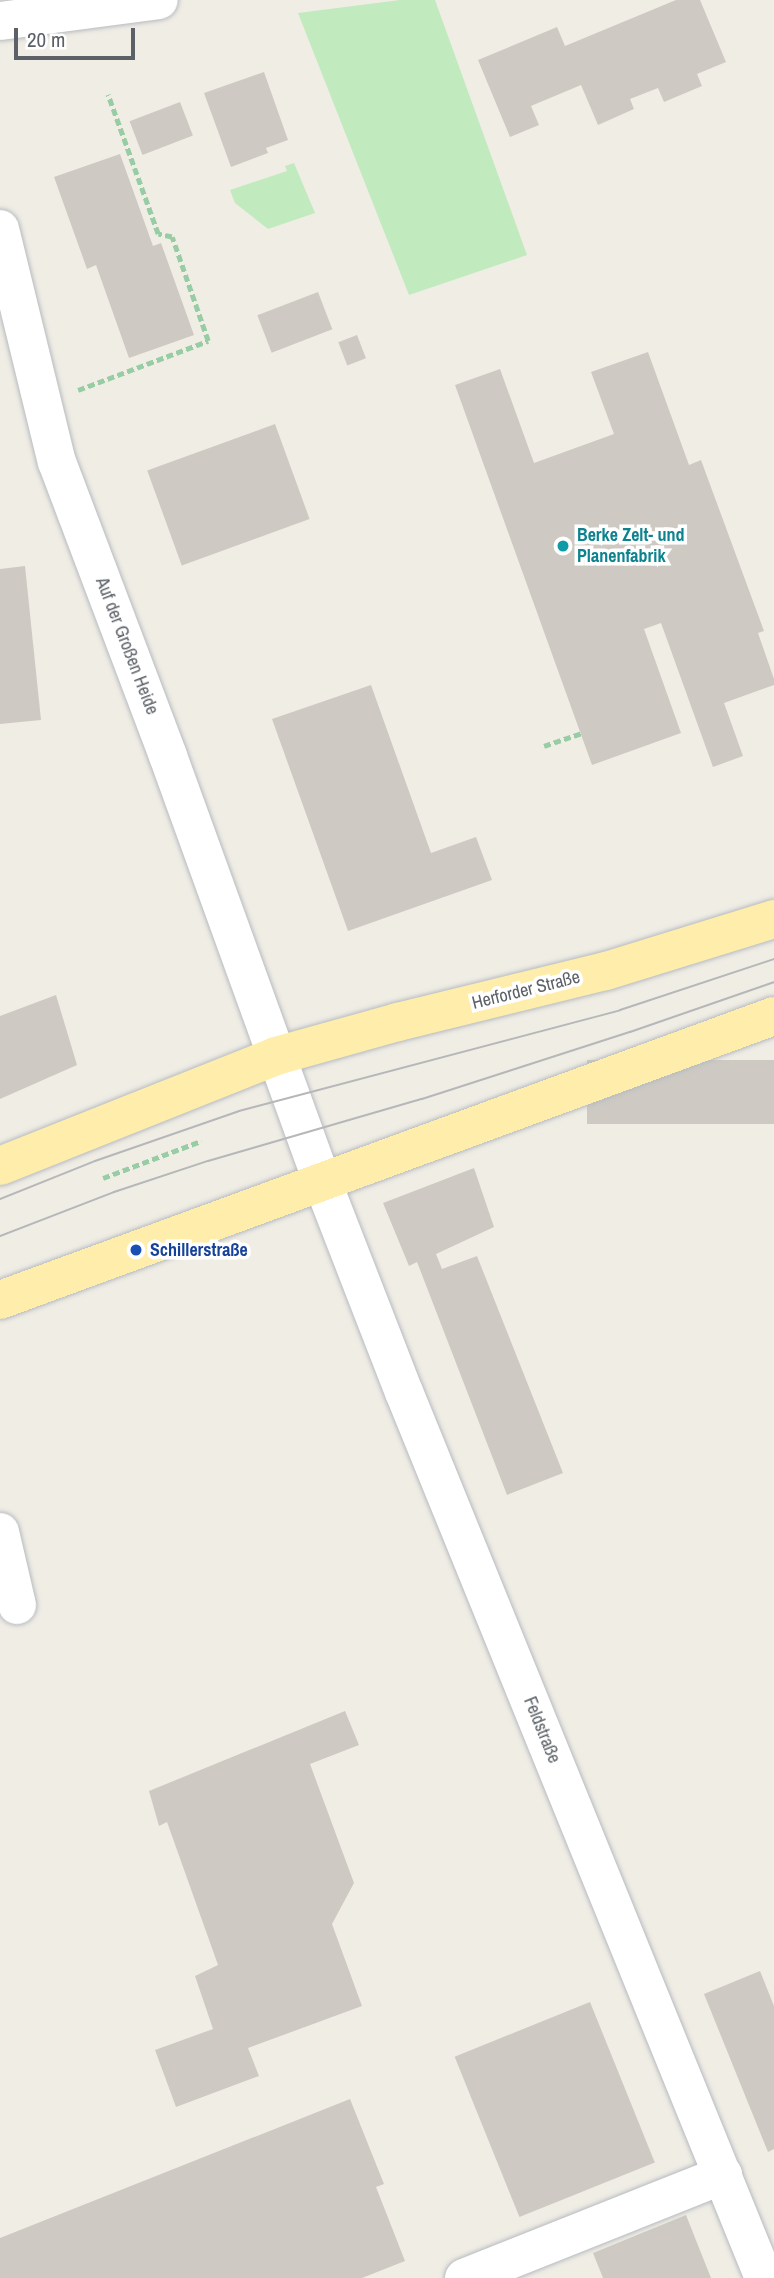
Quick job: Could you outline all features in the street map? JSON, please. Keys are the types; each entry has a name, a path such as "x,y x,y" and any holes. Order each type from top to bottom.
{"main road":[{"name":"Herforder Straße","path":"0,1166 276,1056 398,1022 606,971 774,919"},
{"path":"0,1300 774,1016"}],"street":[{"path":"0,21 159,0"},
{"name":"Auf der Großen Heide","path":"0,229 57,462 168,756 276,1056"},
{"path":"276,1056 322,1181"},
{"name":"Feldstraße","path":"322,1181 404,1392 764,2278"},
{"path":"0,1532 17,1605"},
{"path":"464,2278 723,2175"}],"path":[{"path":"43,403 208,341 172,237 158,234 108,94"},
{"path":"544,746 581,733"},
{"path":"103,1178 201,1141"}],"green space":[{"path":"400,0 435,0 527,255 409,295 298,13"},
{"path":"294,163 315,213 268,229 235,203 230,190 287,171 285,166"}],"building":[{"path":"676,0 700,0 726,62 697,74 702,86 664,102 658,88 630,99 634,109 598,125 581,85 531,106 539,125 510,137 478,60 557,27 565,46"},
{"path":"264,72 288,140 266,148 268,153 231,167 204,93"},
{"path":"180,102 193,136 142,155 130,121"},
{"path":"120,154 153,246 161,243 194,335 129,358 96,265 87,269 54,177"},
{"path":"318,292 332,329 272,353 257,315"},
{"path":"357,335 366,358 347,366 338,342"},
{"path":"648,352 689,465 701,460 764,631 758,633 774,679 774,685 724,703 743,756 713,767 661,623 644,629 681,733 592,765 455,385 500,369 534,463 614,434 591,372"},
{"path":"275,424 310,519 182,565 147,471"},
{"path":"25,566 41,720 0,724 0,569"},
{"path":"371,685 431,853 476,837 492,880 348,931 272,719"},
{"path":"56,995 77,1065 0,1099 0,1016"},
{"path":"587,1060 774,1060 774,1124 587,1124"},
{"path":"474,1168 494,1227 436,1254 442,1269 477,1256 563,1473 507,1495 417,1262 409,1266 383,1203"},
{"path":"345,1711 359,1745 310,1764 354,1883 332,1924 362,2006 248,2048 259,2076 176,2107 155,2050 213,2029 195,1976 218,1965 167,1822 159,1826 149,1791"},
{"path":"760,1971 774,2006 774,2149 768,2152 704,1994"},
{"path":"590,2002 655,2162 519,2217 455,2057"},
{"path":"350,2099 384,2184 376,2187 405,2261 362,2278 0,2278 0,2238"},
{"path":"686,2215 711,2278 603,2278 593,2253"}],"tram line":[{"path":"0,1199 95,1161 239,1111 620,1010 774,959"},
{"path":"0,1236 114,1192 208,1161 422,1099 774,982"}],"place":[{"name":"Berke Zelt- und Planenfabrik","path":"563,546"},
{"name":"Schillerstraße","path":"136,1250"}]}
